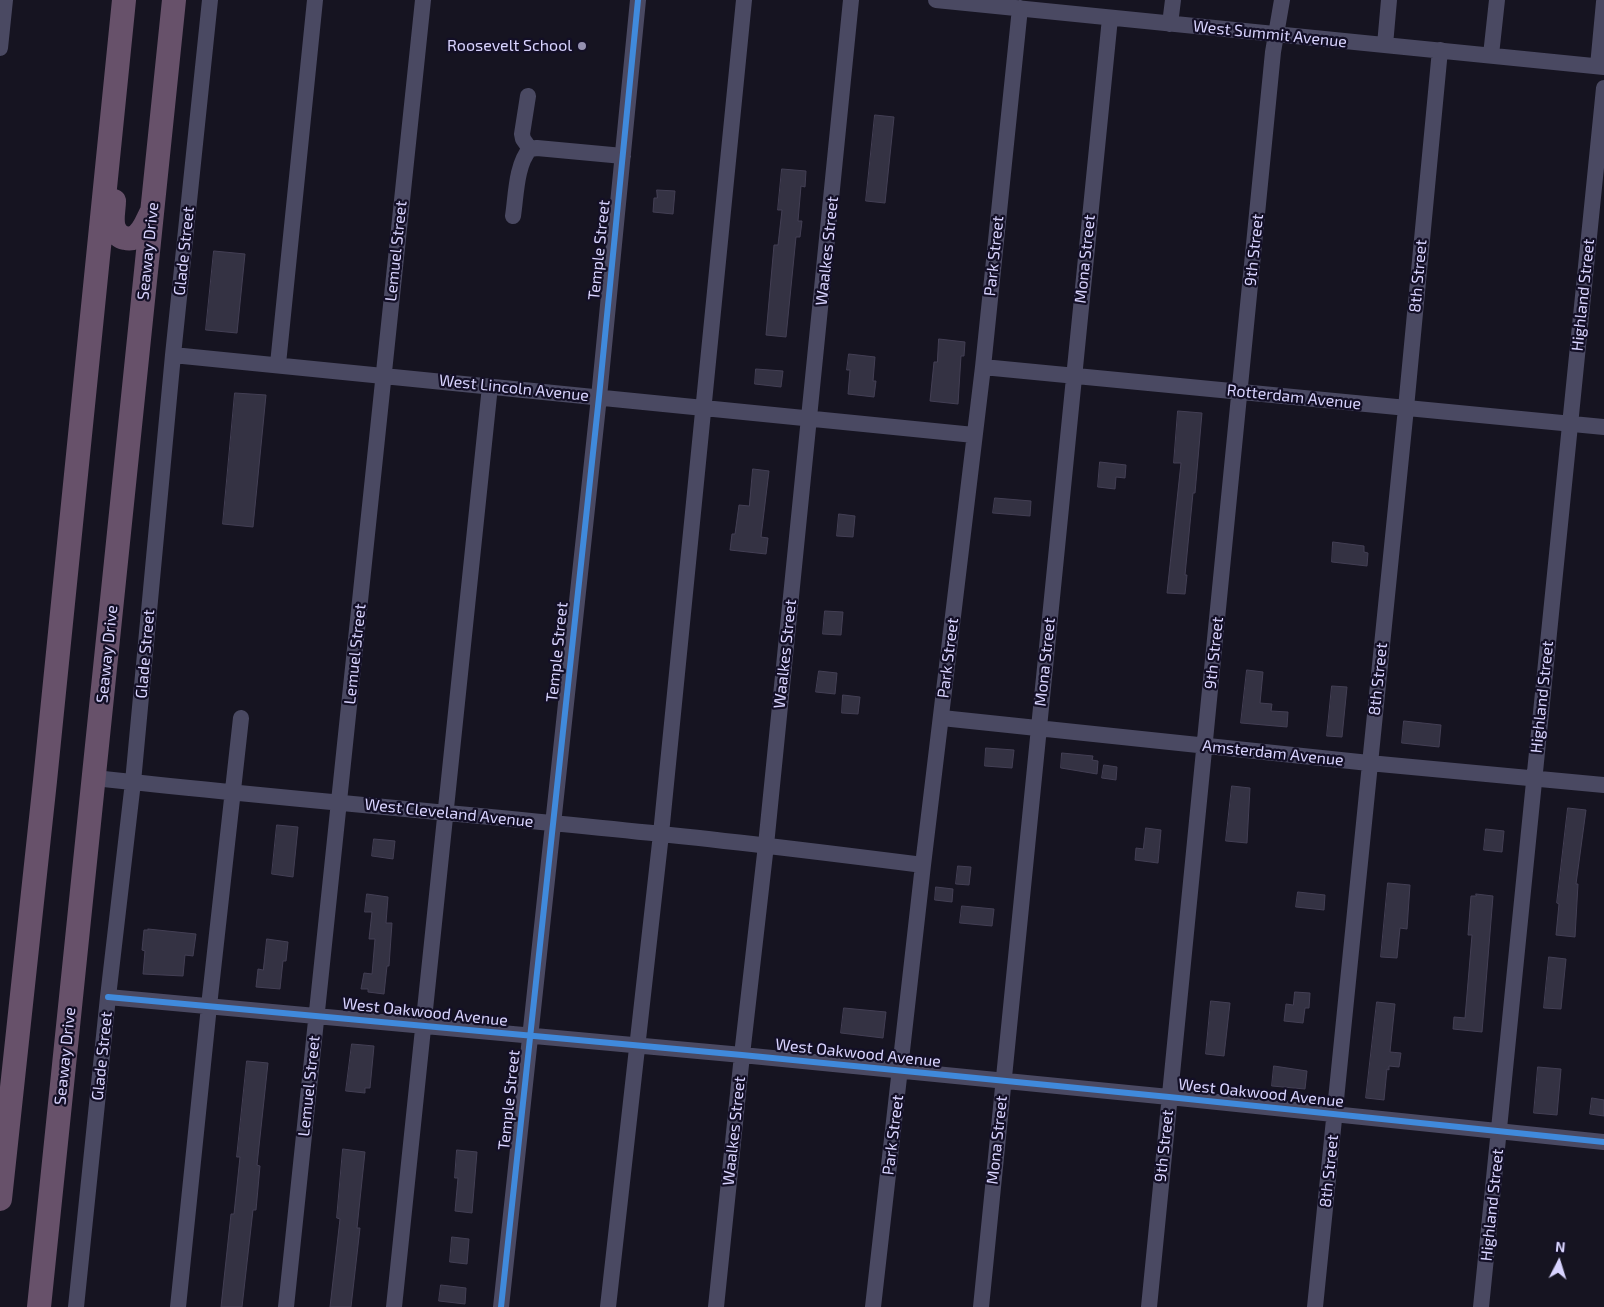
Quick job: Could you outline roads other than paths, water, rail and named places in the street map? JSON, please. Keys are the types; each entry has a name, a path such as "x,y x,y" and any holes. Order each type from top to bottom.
{"highway":[{"path":"0,1199 45,781 124,0"},
{"path":"134,0 115,197 114,230 120,236 128,239 136,236 141,233 151,214"},
{"path":"159,138 156,76 164,0"},
{"name":"Seaway Drive","path":"39,1307 174,0"}],"street":[{"path":"0,48 5,0"},
{"name":"Glade Street","path":"76,1307 108,997 133,782 173,354 210,0"},
{"path":"278,364 315,0"},
{"name":"Lemuel Street","path":"286,1307 423,0"},
{"name":"Temple Street","path":"501,1307 599,397 638,0"},
{"path":"608,1307 661,834 744,0"},
{"name":"Waalkes Street","path":"716,1307 766,845 852,0"},
{"name":"West Summit Avenue","path":"936,0 1020,8 1067,7 1110,18 1601,66"},
{"path":"1170,24 1173,0"},
{"name":"9th Street","path":"1148,1307 1274,52 1282,0"},
{"path":"1385,45 1389,0"},
{"path":"1491,55 1497,0"},
{"path":"1601,66 1604,2"},
{"name":"Park Street","path":"873,1307 923,865 983,367 1020,8"},
{"name":"Mona Street","path":"981,1307 1002,1082 1110,18"},
{"name":"8th Street","path":"1315,1307 1406,408 1440,50"},
{"name":"Highland Street","path":"1482,1307 1604,88"},
{"path":"528,96 522,134 530,149"},
{"path":"513,216 521,163 524,155 530,149 537,148 623,156"},
{"name":"West Lincoln Avenue","path":"173,354 974,435"},
{"name":"Rotterdam Avenue","path":"983,367 1604,428"},
{"path":"394,1307 490,386"},
{"path":"178,1307 241,718"},
{"name":"Amsterdam Avenue","path":"942,718 1369,763 1604,785"},
{"name":"West Cleveland Avenue","path":"95,778 233,794 339,802 766,845 923,865"},
{"name":"West Oakwood Avenue","path":"108,997 742,1055 1604,1142"}],"place":[{"name":"Roosevelt School","path":"582,46"}]}
